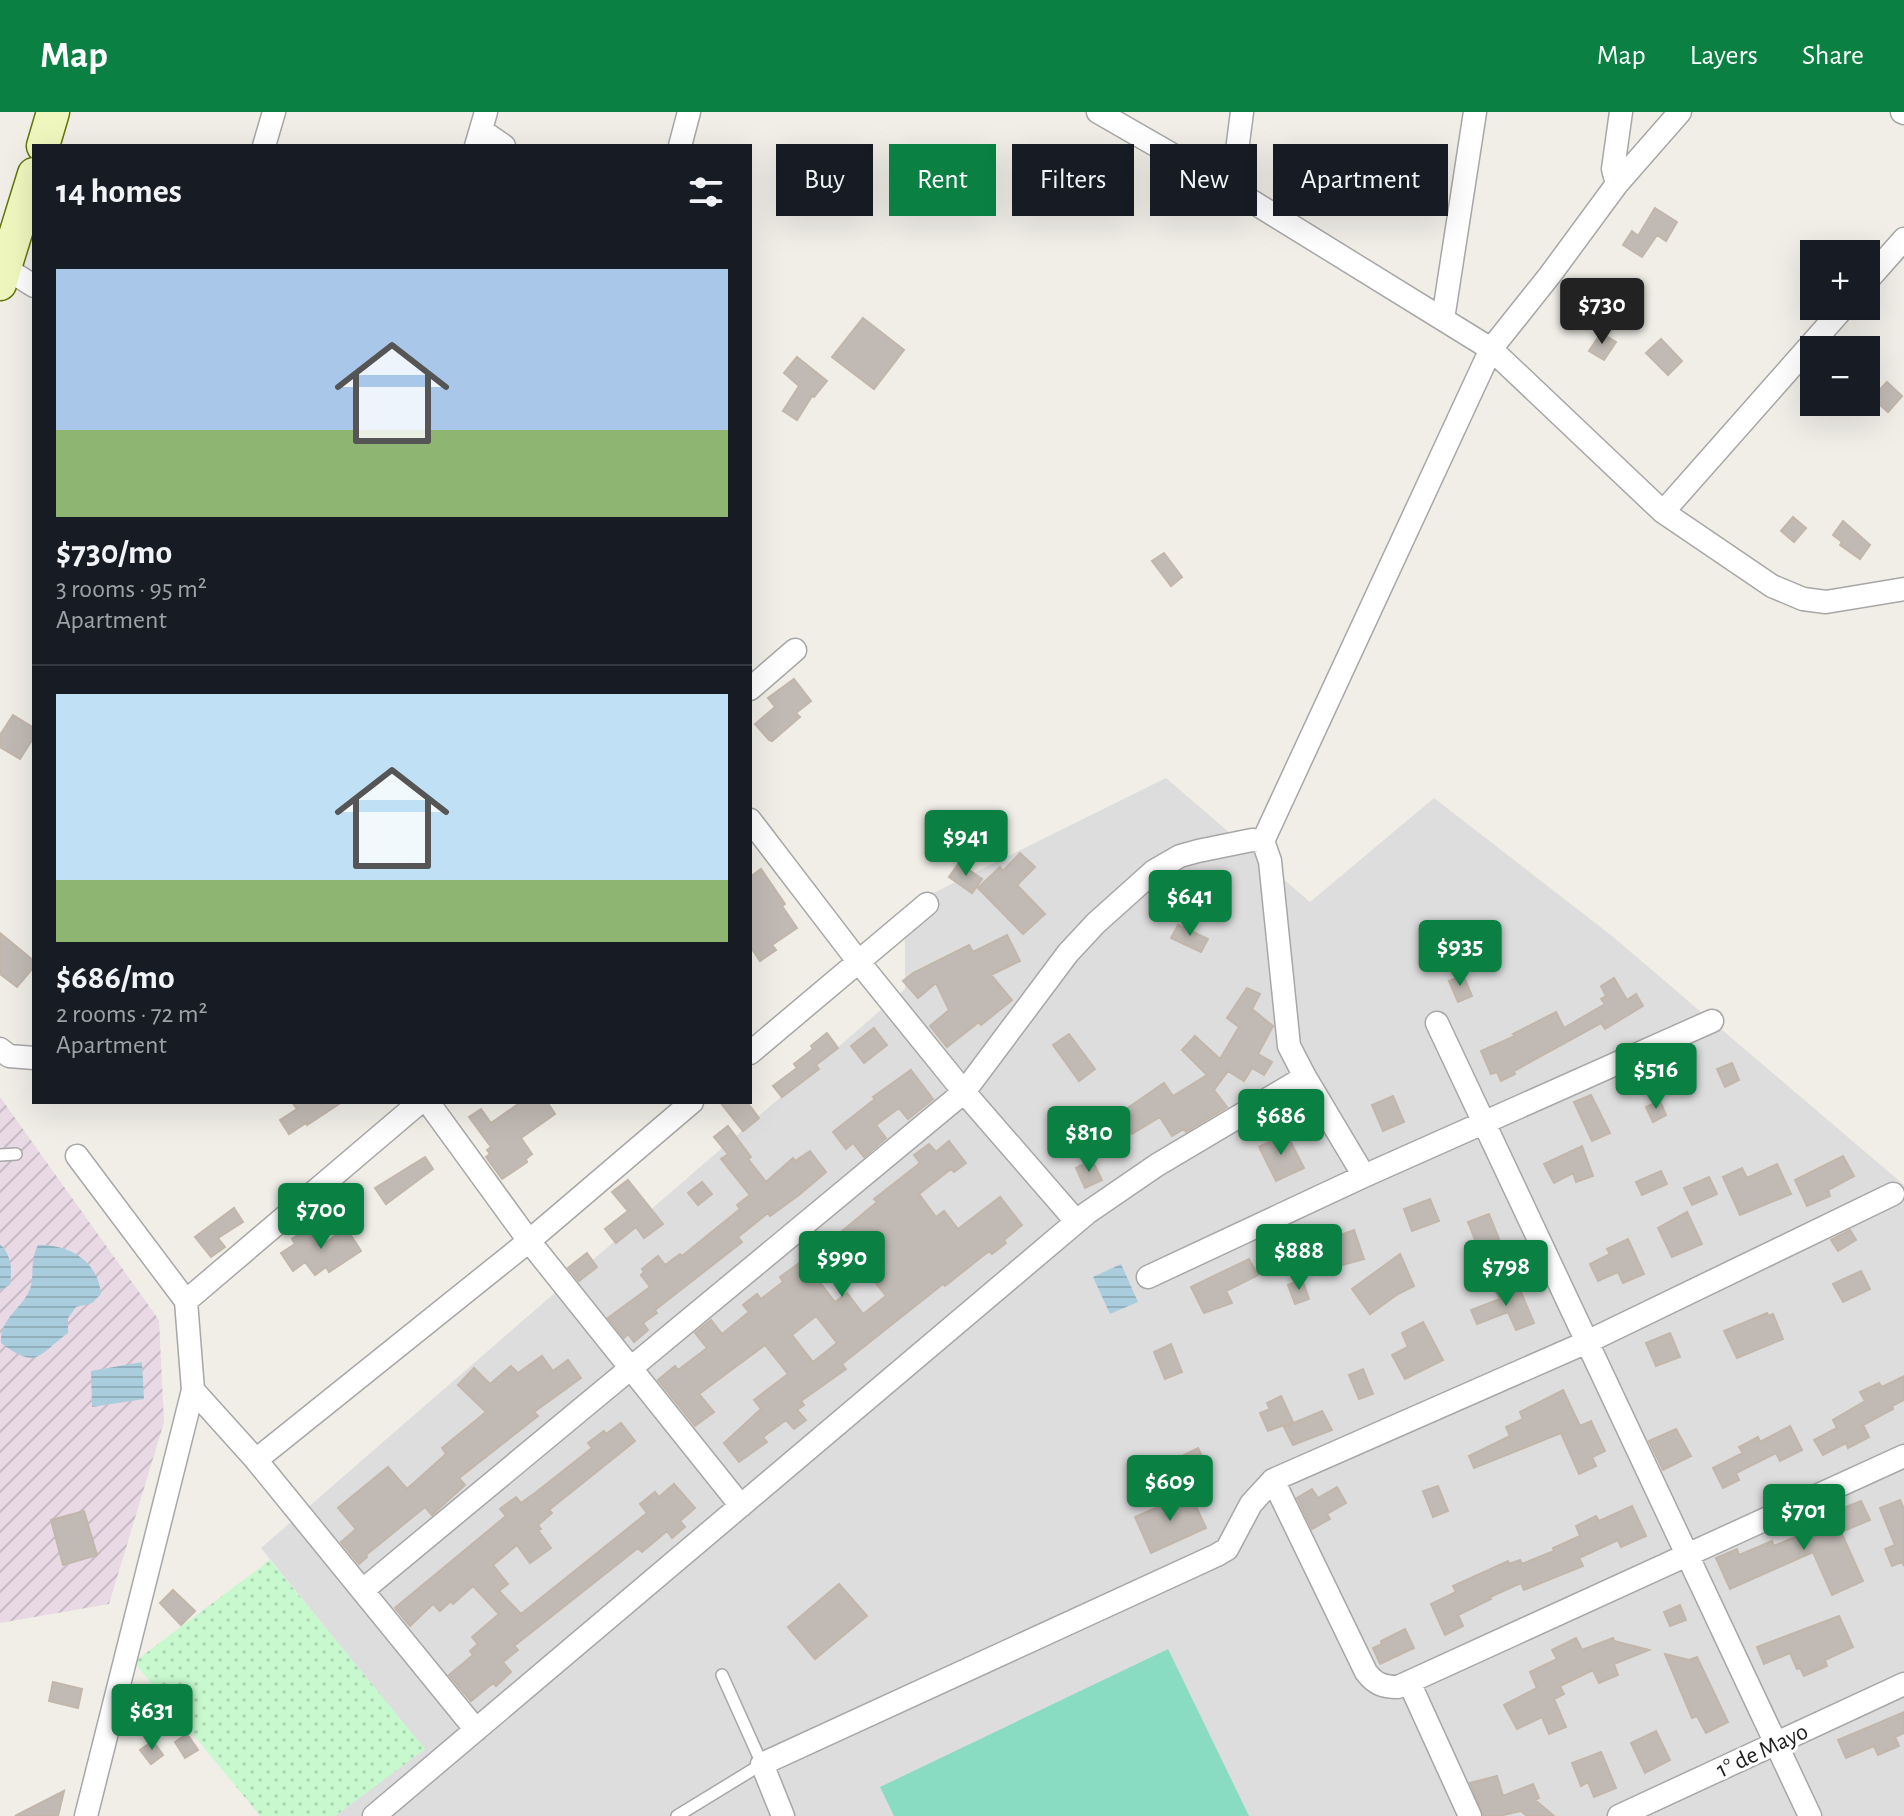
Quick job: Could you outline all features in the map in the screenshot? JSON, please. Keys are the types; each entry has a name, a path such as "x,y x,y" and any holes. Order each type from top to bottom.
{"main road":[{"path":"44,144 53,112"},
{"path":"2,276 32,180"}],"street":[{"path":"265,144 274,112"},
{"path":"681,144 689,112"},
{"path":"1098,112 1154,144"},
{"path":"1238,144 1242,112"},
{"path":"1443,319 1475,112"},
{"path":"1617,184 1613,169 1621,112"},
{"path":"1364,1176 1289,1046 1270,861 1263,841 1491,349 1617,184 1680,112"},
{"path":"481,129 501,144"},
{"path":"1257,204 1491,349 1663,512 1772,586 1803,599 1826,602 1904,589"},
{"path":"1880,266 1904,239"},
{"path":"2,276 32,285"},
{"path":"1663,512 1833,320"},
{"path":"752,687 795,650"},
{"path":"752,828 964,1092 1076,1221"},
{"path":"363,1590 964,1092 1068,953 1154,871 1180,856 1198,851 1252,840 1263,841"},
{"path":"752,1051 927,904"},
{"path":"1148,1277 1364,1176 1712,1021"},
{"path":"1437,1023 1810,1816"},
{"path":"0,1049 9,1056 32,1058"},
{"path":"374,1816 1076,1221 1157,1165 1305,1077"},
{"path":"186,1301 418,1104"},
{"path":"429,1104 529,1241 741,1506"},
{"path":"256,1460 529,1241 690,1104"},
{"path":"77,1156 186,1301 193,1390 86,1816"},
{"path":"783,1816 762,1764 1217,1555 1227,1549 1251,1504 1273,1480 1587,1342 1893,1194"},
{"path":"193,1390 256,1460 476,1730"},
{"path":"1273,1480 1366,1672 1373,1681 1385,1687 1398,1687 1904,1456"},
{"path":"1409,1682 1470,1816"},
{"name":"1° de Mayo","path":"1619,1816 1904,1684"}],"lane":[{"path":"0,1155 16,1154"},
{"path":"677,1816 762,1764 722,1675"}],"shaded area":[{"path":"1166,778 1310,902 1434,798 1612,936 1904,1185 1904,1816 335,1816 424,1749 261,1548 905,989 905,907"},
{"path":"0,1097 159,1320 164,1422 109,1604 0,1623"}],"green space":[{"path":"270,1560 425,1749 335,1816 260,1816 134,1662"},
{"path":"1168,1649 1249,1816 894,1816 880,1787"}],"water":[{"path":"0,1244 9,1258 11,1274 10,1285 0,1290"},
{"path":"38,1245 71,1251 80,1257 94,1272 101,1294 92,1303 76,1307 68,1318 68,1333 43,1353 30,1358 1,1343 7,1320 30,1289"},
{"path":"1121,1264 1138,1302 1110,1314 1093,1277"},
{"path":"142,1362 144,1399 92,1407 91,1371"}],"building":[{"path":"1655,208 1677,222 1666,241 1657,235 1642,257 1623,245 1632,231 1638,236"},
{"path":"863,318 904,350 874,389 832,357"},
{"path":"1601,333 1616,342 1604,360 1589,351"},
{"path":"1661,339 1682,361 1668,375 1646,353"},
{"path":"797,357 827,381 812,396 797,420 783,411 799,386 784,373"},
{"path":"1887,382 1902,396 1888,412 1880,405 1880,389"},
{"path":"1793,517 1806,528 1794,542 1781,531"},
{"path":"1843,521 1870,545 1860,559 1840,545 1842,542 1833,535"},
{"path":"1164,553 1182,577 1171,586 1152,561"},
{"path":"794,679 811,701 796,713 800,717 772,741 769,740 755,724 775,707 768,698"},
{"path":"13,715 32,727 32,740 20,759 0,747 0,735"},
{"path":"1020,853 1035,867 1017,885 1045,914 1023,934 978,888 1000,867 1003,871"},
{"path":"959,863 982,879 972,893 949,877"},
{"path":"761,869 797,928 772,945 776,950 760,961 752,949 752,876"},
{"path":"1178,925 1208,939 1201,952 1171,938"},
{"path":"0,933 32,959 32,969 17,987 0,974"},
{"path":"1007,935 1020,961 991,975 1012,1000 947,1047 930,1026 949,1010 936,983 918,998 903,981 969,945 973,952"},
{"path":"1463,975 1472,996 1458,1002 1449,981"},
{"path":"1614,978 1627,1000 1636,994 1643,1006 1605,1029 1601,1023 1501,1081 1497,1072 1491,1074 1481,1051 1556,1012 1564,1028 1605,1004 1601,999 1606,996 1601,986"},
{"path":"1247,988 1260,994 1252,1009 1273,1026 1258,1054 1272,1062 1264,1075 1252,1068 1244,1081 1228,1071 1214,1090 1227,1107 1186,1132 1184,1129 1172,1136 1160,1117 1132,1134 1119,1114 1164,1083 1173,1096 1207,1075 1182,1050 1195,1036 1220,1059 1239,1027 1227,1018"},
{"path":"874,1028 887,1045 864,1063 851,1046"},
{"path":"827,1033 838,1048 816,1065 819,1069 782,1097 773,1086 797,1068 794,1064"},
{"path":"1069,1034 1095,1069 1079,1081 1053,1045"},
{"path":"1732,1063 1739,1080 1725,1087 1717,1069"},
{"path":"911,1070 933,1099 908,1119 899,1108 876,1125 886,1138 864,1157 853,1143 846,1149 833,1132 875,1099 873,1097"},
{"path":"1591,1095 1610,1133 1592,1141 1574,1102"},
{"path":"1393,1096 1404,1122 1383,1131 1372,1105"},
{"path":"1660,1101 1666,1115 1653,1122 1646,1107"},
{"path":"293,1104 339,1104 289,1134 280,1120 297,1109"},
{"path":"518,1104 548,1104 555,1114 521,1138 532,1154 526,1159 527,1162 502,1179 486,1157 491,1147 469,1117 481,1109 491,1123"},
{"path":"722,1104 748,1104 759,1118 743,1131"},
{"path":"728,1126 766,1182 793,1158 795,1161 810,1151 826,1172 799,1195 770,1216 768,1213 738,1237 742,1242 655,1310 657,1313 643,1323 648,1330 634,1342 628,1334 624,1338 608,1318 650,1287 641,1275 644,1272 642,1269 658,1256 665,1265 680,1254 682,1256 740,1209 737,1205 750,1195 721,1159 728,1154 714,1137"},
{"path":"1286,1133 1304,1168 1276,1181 1259,1147"},
{"path":"949,1141 966,1163 954,1172 951,1169 919,1194 936,1217 944,1211 958,1229 1000,1197 1022,1225 1004,1240 1006,1243 992,1254 989,1251 945,1286 943,1284 842,1364 846,1369 801,1401 804,1405 797,1410 806,1420 794,1429 786,1420 763,1437 767,1442 739,1462 724,1443 761,1409 754,1400 788,1374 765,1345 699,1394 714,1412 695,1426 658,1380 675,1366 678,1370 707,1348 695,1333 711,1320 722,1334 749,1312 743,1305 757,1294 761,1299 783,1282 780,1277 835,1237 877,1202 874,1199 920,1163 914,1155 929,1144 936,1152","holes":["861,1242 878,1264 867,1272 886,1296 863,1314 847,1293 835,1302 818,1280 833,1269 830,1265","816,1316 837,1343 813,1362 792,1335"]},
{"path":"1582,1146 1593,1176 1576,1182 1573,1173 1554,1183 1544,1164"},
{"path":"1843,1156 1854,1176 1828,1190 1830,1196 1807,1206 1795,1180"},
{"path":"425,1157 433,1169 386,1204 375,1188"},
{"path":"1092,1160 1102,1180 1085,1188 1076,1168"},
{"path":"1777,1164 1791,1194 1740,1215 1723,1177 1742,1168 1747,1178"},
{"path":"1661,1171 1667,1184 1642,1195 1636,1182"},
{"path":"1709,1177 1717,1194 1692,1205 1684,1188"},
{"path":"628,1180 663,1224 644,1238 636,1227 616,1243 605,1229 628,1211 612,1192"},
{"path":"702,1182 712,1194 698,1205 688,1193"},
{"path":"1430,1199 1439,1221 1412,1231 1404,1209"},
{"path":"234,1208 243,1222 218,1238 225,1247 211,1257 195,1237"},
{"path":"1687,1212 1702,1244 1672,1257 1658,1228"},
{"path":"1489,1214 1499,1239 1478,1247 1468,1222"},
{"path":"308,1228 321,1246 346,1228 361,1251 329,1272 326,1267 315,1275 305,1262 293,1271 281,1253 295,1244 292,1239"},
{"path":"1354,1230 1364,1259 1342,1265 1332,1238"},
{"path":"1850,1230 1856,1240 1838,1251 1831,1240"},
{"path":"1628,1239 1644,1274 1623,1283 1618,1272 1598,1281 1590,1264 1610,1254 1607,1249"},
{"path":"587,1253 597,1267 579,1281 568,1268"},
{"path":"1400,1254 1414,1286 1370,1314 1352,1289"},
{"path":"1249,1259 1258,1275 1226,1291 1232,1303 1204,1313 1191,1287"},
{"path":"1861,1271 1870,1289 1843,1302 1833,1284"},
{"path":"1302,1279 1309,1299 1295,1304 1288,1285"},
{"path":"1517,1283 1534,1323 1516,1330 1508,1312 1477,1324 1471,1310 1500,1299 1496,1292"},
{"path":"1767,1313 1769,1316 1773,1314 1783,1339 1737,1358 1724,1331"},
{"path":"1423,1322 1443,1360 1405,1379 1392,1355 1408,1347 1402,1333"},
{"path":"1670,1333 1680,1357 1656,1366 1646,1343"},
{"path":"1171,1344 1182,1372 1165,1379 1154,1352"},
{"path":"542,1356 553,1371 568,1360 581,1378 534,1412 538,1416 459,1478 465,1485 432,1515 425,1507 359,1564 341,1542 356,1529 338,1508 388,1467 407,1489 446,1454 442,1448 486,1412 458,1385 474,1368 490,1384 511,1366 518,1373"},
{"path":"1363,1369 1373,1394 1359,1399 1349,1375"},
{"path":"1904,1376 1904,1400 1863,1425 1869,1437 1848,1448 1846,1443 1823,1455 1814,1440 1837,1428 1833,1420 1865,1401 1860,1392 1879,1383 1882,1387"},
{"path":"1563,1390 1580,1426 1591,1421 1605,1451 1592,1457 1596,1466 1579,1474 1561,1433 1474,1468 1469,1456 1510,1436 1506,1427 1523,1419 1520,1412"},
{"path":"1281,1396 1293,1422 1268,1431 1260,1413 1270,1409 1267,1403"},
{"path":"1322,1411 1332,1430 1293,1445 1284,1427"},
{"path":"621,1423 635,1441 549,1510 552,1513 538,1525 541,1529 538,1530 551,1548 530,1563 517,1545 493,1565 508,1584 499,1591 521,1614 647,1513 640,1504 655,1492 659,1497 674,1484 695,1508 680,1521 685,1527 672,1538 667,1531 642,1552 638,1548 514,1646 518,1650 503,1662 511,1672 496,1686 493,1683 471,1701 449,1675 473,1655 470,1651 478,1644 472,1637 499,1614 473,1586 440,1611 433,1604 410,1626 395,1608 506,1516 500,1509 516,1497 521,1503 592,1448 588,1443"},
{"path":"1790,1426 1802,1450 1780,1461 1776,1453 1736,1473 1739,1480 1723,1488 1713,1468 1743,1453 1739,1447 1758,1437 1760,1442"},
{"path":"1676,1429 1691,1456 1663,1470 1649,1441"},
{"path":"1198,1448 1205,1462 1185,1473 1178,1458"},
{"path":"1438,1486 1448,1511 1433,1517 1423,1491"},
{"path":"1337,1487 1346,1503 1327,1514 1330,1519 1312,1529 1297,1498 1312,1489 1318,1498"},
{"path":"1190,1493 1206,1528 1151,1553 1135,1517"},
{"path":"1900,1500 1904,1509 1904,1566 1902,1562 1892,1566 1885,1549 1895,1545 1880,1508"},
{"path":"1861,1501 1870,1520 1841,1532 1863,1581 1832,1595 1813,1552 1730,1589 1716,1558 1737,1549 1739,1555 1772,1541 1774,1546 1820,1526 1814,1512 1830,1505 1833,1512"},
{"path":"1632,1506 1646,1536 1621,1547 1618,1540 1579,1558 1583,1566 1524,1590 1521,1583 1490,1597 1458,1615 1463,1626 1445,1635 1431,1604 1456,1592 1453,1586 1508,1561 1509,1564 1520,1560 1522,1564 1554,1551 1553,1548 1580,1536 1576,1526 1596,1516 1599,1521"},
{"path":"84,1511 97,1555 63,1565 51,1520"},
{"path":"839,1584 867,1616 815,1659 788,1627"},
{"path":"173,1590 195,1611 181,1625 160,1603"},
{"path":"1680,1605 1686,1620 1670,1626 1664,1612"},
{"path":"1839,1616 1853,1647 1825,1660 1827,1666 1804,1676 1790,1653 1764,1664 1757,1647"},
{"path":"1405,1629 1414,1648 1380,1664 1373,1648"},
{"path":"1576,1638 1582,1650 1613,1638 1614,1641 1649,1650 1614,1664 1618,1675 1599,1683 1593,1670 1560,1686 1564,1694 1554,1699 1566,1727 1549,1734 1542,1717 1517,1729 1504,1705 1537,1688 1530,1672 1557,1659 1552,1650"},
{"path":"1665,1654 1689,1660 1697,1657 1728,1722 1706,1733 1697,1716 1692,1718"},
{"path":"53,1682 82,1689 78,1708 49,1701"},
{"path":"1904,1712 1904,1733 1895,1737 1899,1746 1878,1755 1874,1746 1846,1758 1838,1740"},
{"path":"1656,1731 1670,1760 1645,1773 1631,1743"},
{"path":"187,1734 198,1750 185,1758 175,1742"},
{"path":"153,1741 163,1755 151,1764 140,1750"},
{"path":"1601,1752 1616,1788 1594,1797 1588,1782 1581,1786 1572,1763"},
{"path":"1497,1776 1503,1796 1533,1784 1539,1798 1535,1800 1554,1816 1527,1816 1521,1811 1484,1816 1470,1783"},
{"path":"64,1791 58,1816 15,1816"}]}
